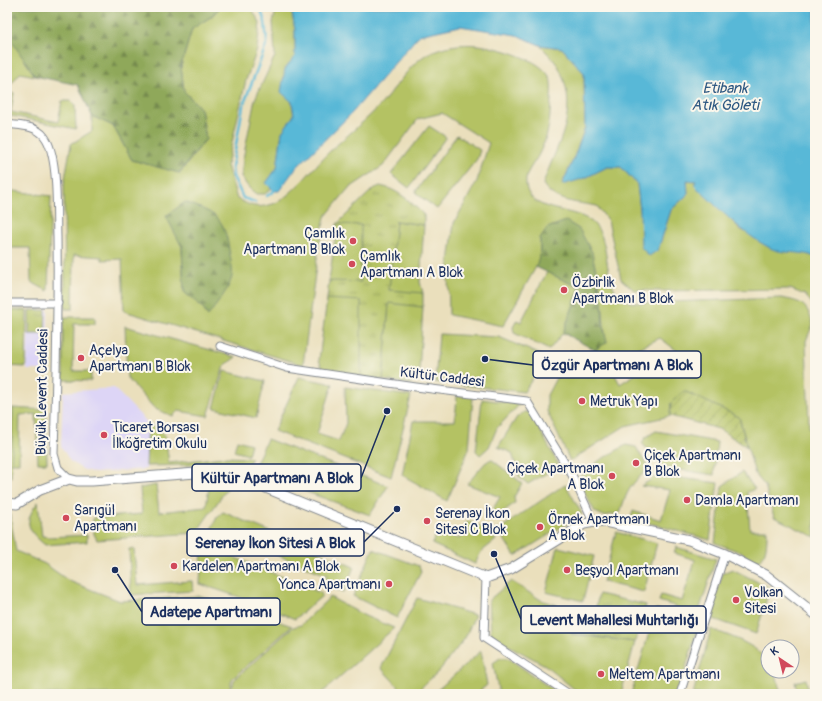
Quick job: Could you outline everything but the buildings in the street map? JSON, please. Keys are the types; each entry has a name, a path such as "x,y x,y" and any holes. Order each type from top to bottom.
{"street":[{"name":"Büyük Levent Caddesi","path":"7,124 32,127 39,130 49,144 56,185 58,303 54,454 58,468 69,479"},
{"path":"7,303 58,303"},
{"name":"Kültür Caddesi","path":"220,346 287,368 416,387 527,400 572,475 593,521"},
{"path":"7,503 17,504 40,490 69,479 77,481 92,481 228,472 486,578 511,569 584,524 593,521 609,523 690,540 725,554 766,575 815,614"},
{"path":"680,694 725,554"},
{"path":"486,578 484,638 569,694"}],"shaded area":[{"path":"29,309 48,309 47,370 27,370"},
{"name":"Ticaret Borsası İlköğretim Okulu","path":"114,388 148,423 146,469 95,473 82,469 70,461 61,446 63,392"}],"green space":[{"path":"7,7 220,7 212,16 192,29 181,66 184,91 201,109 206,139 179,173 132,160 113,126 92,116 78,85 35,76 9,37 7,37"},
{"path":"220,7 251,7 260,23 257,50 246,80 227,165 237,199 254,206 273,204 286,196 302,182 328,153 377,109 415,63 433,51 459,45 472,44 486,46 518,55 538,65 545,71 551,81 549,125 547,135 538,156 528,172 526,186 530,195 536,202 586,218 594,224 600,232 613,286 619,295 628,302 640,303 781,298 799,302 806,308 813,324 806,341 809,427 815,434 815,537 774,517 765,486 755,474 739,417 671,403 670,416 625,426 570,461 547,411 547,395 571,350 614,373 620,384 669,353 686,369 688,359 660,338 614,360 595,350 607,342 601,292 594,264 579,229 540,238 540,254 536,267 503,326 449,315 448,271 454,223 477,181 489,143 442,113 418,119 383,166 348,189 325,217 318,251 303,365 124,311 122,259 102,260 102,257 74,255 73,309 65,309 64,184 71,144 92,131 92,116 113,126 132,160 180,173 206,139 201,109 184,91 181,66 192,29 212,16","holes":["182,247 208,316 201,306 184,292"]},
{"path":"277,7 291,7 295,30 295,57 285,69 294,115 282,132 277,168 266,183 272,188 265,194 256,194 249,188 241,177 243,159 255,99 275,56 273,22"},
{"path":"9,36 35,76 20,73 7,89 7,37"},
{"path":"540,45 562,48 584,73 585,128 562,184 585,178 607,167 621,167 637,184 640,210 658,250 671,210 688,194 687,180 696,181 719,208 741,230 815,257 815,307 805,295 790,289 634,290 621,279 608,221 597,206 567,201 553,195 543,184 564,129 568,102 566,88 561,72 552,58"},
{"path":"14,93 11,112 58,122 62,101 71,101 75,106 76,129 7,115 7,94"},
{"path":"429,126 446,137 409,188 391,174"},
{"path":"457,135 480,150 477,159 437,209 417,194 416,191"},
{"path":"380,186 398,193 424,215 424,225 396,221 389,290 423,293 423,307 389,303 383,380 361,377 361,301 327,299 329,281 361,282 361,225 337,224 373,189"},
{"path":"7,190 51,196 48,291 31,282 30,248 7,248"},
{"path":"185,202 213,214 222,225 228,242 232,277 224,294 208,316 201,306 184,292 182,247 166,216"},
{"path":"365,216 368,293 329,281 337,224"},
{"path":"395,221 392,258 396,221 424,225 420,282 423,293 384,293"},
{"path":"566,221 579,229 592,252 602,302 603,326 607,342 595,350 563,333 580,288 536,267 540,254 540,238 547,228"},
{"path":"547,272 580,288 563,333 549,350 514,333 513,327 517,320 521,322"},
{"path":"367,297 361,377 323,370 319,360 327,299"},
{"path":"384,297 423,307 419,373 410,384 383,380 389,302"},
{"path":"7,310 27,310 26,367 7,366"},
{"path":"29,310 46,310 45,334 29,334"},
{"path":"63,317 95,317 95,324 74,324 73,371 91,371 91,381 63,380"},
{"path":"125,326 236,357 224,366 208,416 178,411 173,416 155,409 127,378"},
{"path":"439,334 499,337 546,357 524,392 435,382"},
{"path":"224,371 265,381 256,418 214,408"},
{"path":"299,377 333,384 317,434 339,441 346,423 345,387 411,396 391,477 274,431"},
{"path":"684,391 739,417 747,447 719,429 670,416 671,403"},
{"path":"457,396 473,397 469,449 447,501 402,475 413,421 455,421"},
{"path":"482,399 520,404 497,428 489,447 480,455 476,451"},
{"path":"7,408 13,408 11,477 7,477"},
{"path":"13,408 46,410 47,463 38,463 36,414 20,415 19,463 11,463"},
{"path":"524,412 528,412 532,415 559,466 528,484 519,477 512,453 498,447 517,417"},
{"path":"148,423 165,435 169,463 224,457 252,458 247,466 229,464 146,466"},
{"path":"656,431 717,442 714,475 662,467 642,443 646,437"},
{"path":"267,439 388,486 370,515 252,472"},
{"path":"237,440 251,444 248,455 234,451"},
{"path":"626,445 636,447 649,469 637,479 630,488 620,513 604,516 595,512 577,479 600,460"},
{"path":"491,459 522,483 514,497 515,503 493,519 488,517 500,497 467,484 485,463"},
{"path":"742,472 755,489 747,492 750,530 767,530 767,542 760,561 750,560 743,553 715,543 722,486"},
{"path":"658,475 718,483 710,540 631,518 633,511 661,520 670,490 641,486"},
{"path":"210,480 231,483 196,533 97,540 94,534 93,518 142,514 140,488 156,485 159,512 206,507"},
{"path":"566,485 582,514 515,556 498,530"},
{"path":"38,502 42,536 87,535 87,542 45,545 34,535 29,525 30,515"},
{"path":"7,509 9,509 16,551 45,564 69,581 120,601 201,596 292,626 232,679 229,694 7,694 7,662 10,657 7,649"},
{"path":"223,512 354,567 343,593 323,584 327,575 247,543 243,551 208,536 217,517"},
{"path":"467,521 488,530 496,540 481,552 475,564 432,544 438,530 459,539"},
{"path":"616,532 657,543 644,592 603,582"},
{"path":"558,547 594,556 583,601 546,592"},
{"path":"676,547 716,559 698,614 659,601 661,595 682,601 695,560 674,553"},
{"path":"129,549 134,549 137,585 192,581 193,591 131,595"},
{"path":"214,549 321,593 322,596 295,619 248,600 200,584 202,550"},
{"path":"373,549 419,566 421,572 397,618 353,596"},
{"path":"732,569 770,588 756,634 708,617 723,573"},
{"path":"511,581 541,600 576,611 571,634 635,642 621,694 592,694 574,689 545,665 500,641 491,633 489,600"},
{"path":"599,594 646,605 635,642 571,633 576,611 594,615"},
{"path":"330,597 365,616 394,628 321,694 247,694 231,692 234,680 293,627 301,625"},
{"path":"417,598 475,615 465,638 439,671 414,694 405,694 381,668"},
{"path":"656,609 700,621 678,694 631,694"},
{"path":"711,629 737,639 760,653 760,679 777,679 781,694 693,694"},
{"path":"481,651 487,685 476,694 433,694"},
{"path":"500,658 508,658 559,694 499,694 493,663"},
{"path":"806,679 809,694 798,694 795,682"}],"water":[{"name":"Etibank Atık Göleti","path":"291,7 815,7 815,257 775,250 759,242 730,219 694,185 696,181 687,180 688,194 671,210 658,250 649,256 641,247 640,210 637,184 621,167 607,167 585,178 562,185 585,128 584,73 562,48 540,45 516,35 460,26 419,35 352,113 295,169 279,191 274,191 266,183 277,168 282,132 294,115 292,102 281,92 285,69 295,56 295,30"}],"waterway":[{"path":"255,202 243,198 233,176 232,167 243,106 267,43 265,22 260,7"},
{"path":"267,196 274,191"}],"place":[{"name":"Çamlık Apartmanı B Blok","path":"353,241"},
{"name":"Çamlık Apartmanı A Blok","path":"352,264"},
{"name":"Özbirlik Apartmanı B Blok","path":"564,290"},
{"name":"Açelya Apartmanı B Blok","path":"81,358"},
{"name":"Özgür Apartmanı A Blok","path":"485,359"},
{"name":"Metruk Yapı","path":"582,401"},
{"name":"Kültür Apartmanı A Blok","path":"387,411"},
{"name":"Ticaret Borsası İlköğretim Okulu","path":"104,435"},
{"name":"Çiçek Apartmanı B Blok","path":"636,463"},
{"name":"Çiçek Apartmanı A Blok","path":"612,476"},
{"name":"Damla Apartmanı","path":"687,500"},
{"name":"Serenay İkon Sitesi A Blok","path":"397,509"},
{"name":"Sarıgül Apartmanı","path":"66,518"},
{"name":"Serenay İkon Sitesi C Blok","path":"427,521"},
{"name":"Örnek Apartmanı A Blok","path":"540,527"},
{"name":"Levent Mahallesi Muhtarlığı","path":"494,554"},
{"name":"Kardelen Apartmanı A Blok","path":"174,566"},
{"name":"Adatepe Apartmanı","path":"115,570"},
{"name":"Beşyol Apartmanı","path":"567,570"},
{"name":"Yonca Apartmanı","path":"389,584"},
{"name":"Volkan Sitesi","path":"736,600"},
{"name":"Meltem Apartmanı","path":"601,674"}]}
